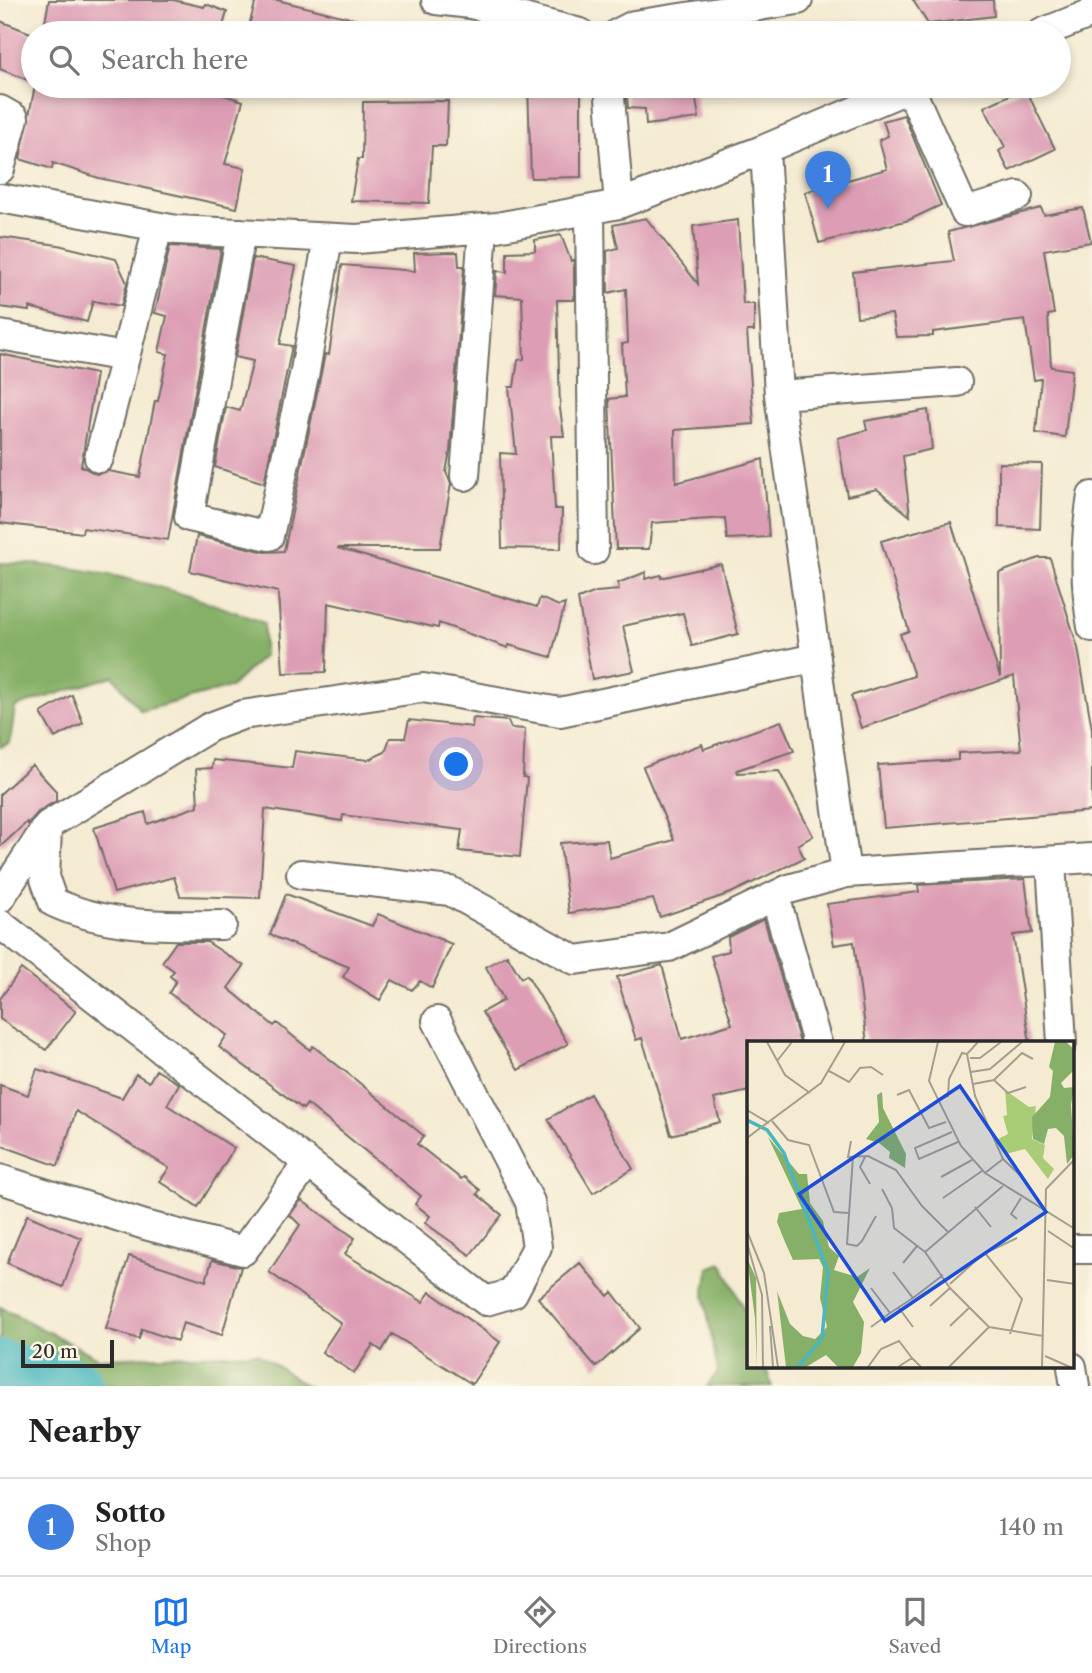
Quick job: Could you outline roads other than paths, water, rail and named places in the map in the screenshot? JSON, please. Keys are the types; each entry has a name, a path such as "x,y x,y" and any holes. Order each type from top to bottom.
{"street":[{"path":"436,0 471,4 535,21"},
{"path":"660,21 798,0"},
{"path":"1059,0 1088,18"},
{"path":"1071,24 1088,18"},
{"path":"610,98 619,204"},
{"path":"0,198 158,227 241,233 370,238 483,229 619,204 765,149 886,98"},
{"path":"917,98 965,212 1018,196"},
{"path":"0,110 14,118 0,169"},
{"path":"765,149 779,395 846,873"},
{"path":"590,211 589,326 594,550"},
{"path":"99,458 158,227"},
{"path":"464,476 483,229"},
{"path":"241,233 189,517 269,536 305,371 328,237"},
{"path":"0,335 125,357"},
{"path":"779,395 957,382"},
{"path":"1091,511 1087,602 1092,627"},
{"path":"0,898 48,825 210,727 242,715 423,688 560,712 817,659"},
{"path":"48,825 45,879 53,902 80,915 120,922 222,925"},
{"path":"301,874 450,891 575,960 669,947 775,896 846,873 1092,858"},
{"path":"1051,862 1062,1041"},
{"path":"775,896 816,1041"},
{"path":"0,924 486,1301 513,1293 537,1247 530,1202 437,1021"},
{"path":"0,1179 145,1225 243,1251 308,1163"},
{"path":"1074,1250 1092,1249"},
{"path":"1072,1368 1075,1386"}],"waterway":[{"path":"0,1368 75,1386"}],"place":[{"name":"Sotto","path":"828,209"}]}
